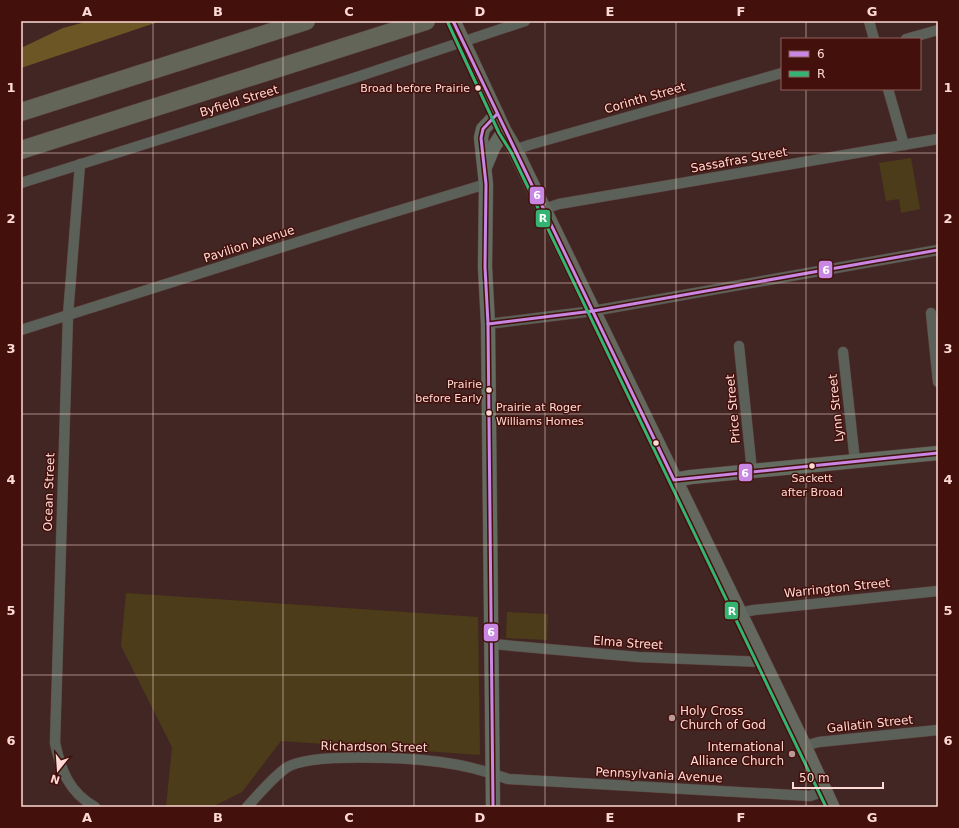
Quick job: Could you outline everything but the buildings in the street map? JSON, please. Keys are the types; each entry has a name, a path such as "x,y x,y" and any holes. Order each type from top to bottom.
{"highway":[{"path":"21,112 306,21"},
{"path":"21,150 426,21"}],"main road":[{"path":"453,21 504,131 516,150 674,480 804,746 832,807"}],"street":[{"name":"Byfield Street","path":"21,183 462,38 525,21"},
{"path":"868,21 874,38"},
{"path":"910,38 938,30"},
{"name":"Corinth Street","path":"516,150 530,144 781,73"},
{"path":"888,90 904,145"},
{"path":"493,807 488,324 485,267 486,184 481,138 483,129 497,114"},
{"path":"485,167 493,148 504,131"},
{"name":"Sassafras Street","path":"544,209 559,204 938,138"},
{"name":"Ocean Street","path":"80,164 68,315 55,743 61,768 72,787 85,801 95,807"},
{"name":"Pavilion Avenue","path":"21,330 486,184"},
{"path":"488,324 593,312 938,250"},
{"path":"931,313 938,382"},
{"name":"Price Street","path":"739,346 752,471"},
{"name":"Lynn Street","path":"843,352 855,461"},
{"path":"674,480 938,453"},
{"name":"Warrington Street","path":"740,613 754,610 938,592"},
{"name":"Elma Street","path":"492,644 638,657 763,662"},
{"name":"Gallatin Street","path":"804,746 820,742 938,730"},
{"name":"Richardson Street","path":"247,807 287,767 312,759 362,758 440,762 492,773"},
{"name":"Pennsylvania Avenue","path":"492,773 508,779 810,796 824,791"}],"shaded area":[{"path":"89,21 161,21 21,68 21,48 63,28"},
{"path":"911,158 920,209 901,213 899,199 886,201 879,163"},
{"path":"126,593 478,617 480,755 281,741 242,792 212,807 166,807 172,747 121,646"},
{"path":"507,612 548,614 547,640 506,638"}],"transit line":[{"name":"6","path":"453,21 674,480 938,453"},
{"name":"R","path":"448,23 499,133 511,152 826,807"},
{"name":"6","path":"493,807 488,324 485,267 486,184 481,138 483,129 497,114"},
{"name":"6","path":"488,324 593,311 938,250"}],"place":[{"name":"Broad before Prairie","path":"478,88"},
{"name":"Prairie before Early","path":"489,390"},
{"name":"Prairie at Roger Williams Homes","path":"489,413"},
{"name":"Sackett after Broad","path":"812,466"},
{"name":"Holy Cross Church of God","path":"672,718"},
{"name":"International Alliance Church","path":"792,754"}]}
